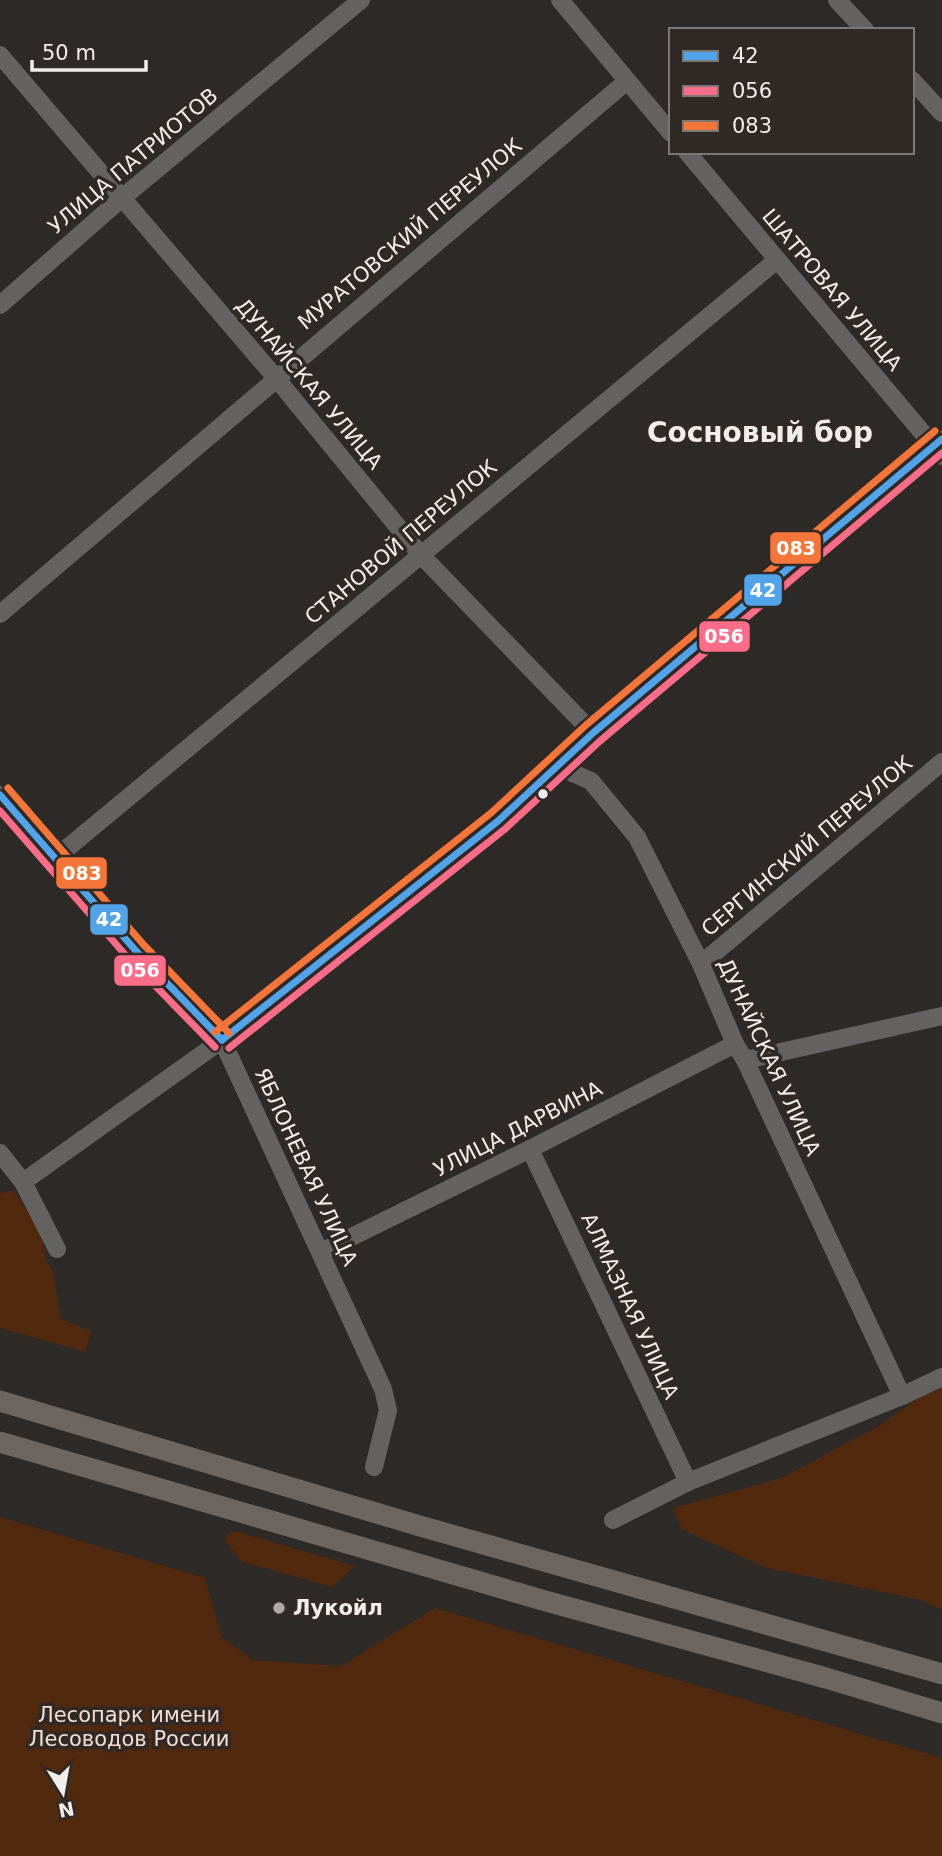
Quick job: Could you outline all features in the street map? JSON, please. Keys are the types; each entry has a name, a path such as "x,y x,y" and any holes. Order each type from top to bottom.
{"main road":[{"path":"0,1401 420,1526 942,1674"},
{"path":"0,1442 942,1713"}],"street":[{"name":"УЛИЦА ПАТРИОТОВ","path":"0,305 122,198 360,0"},
{"path":"559,0 669,131"},
{"path":"837,0 863,28"},
{"name":"ДУНАЙСКАЯ УЛИЦА","path":"0,55 276,378 421,555 593,733"},
{"name":"МУРАТОВСКИЙ ПЕРЕУЛОК","path":"0,614 627,81"},
{"path":"914,82 942,113"},
{"name":"ШАТРОВАЯ УЛИЦА","path":"689,154 939,447"},
{"name":"СТАНОВОЙ ПЕРЕУЛОК","path":"54,859 777,260"},
{"path":"23,1182 222,1040 498,821 593,733 939,447"},
{"name":"СЕРГИНСКИЙ ПЕРЕУЛОК","path":"701,964 942,762"},
{"name":"ДУНАЙСКАЯ УЛИЦА","path":"559,767 591,782 637,837 701,964 735,1044 745,1060 902,1396"},
{"name":"ЯБЛОНЕВАЯ УЛИЦА","path":"0,795 189,1008 222,1040 383,1389 388,1410 374,1467"},
{"path":"745,1060 942,1016"},
{"name":"УЛИЦА ДАРВИНА","path":"321,1252 735,1044"},
{"name":"АЛМАЗНАЯ УЛИЦА","path":"530,1149 688,1482"},
{"path":"0,1153 23,1182 57,1249"},
{"path":"613,1520 688,1482 902,1396 942,1377"}],"green space":[{"path":"13,1190 40,1229 47,1262 53,1271 61,1319 92,1332 85,1352 0,1328 0,1193"},
{"path":"942,1386 942,1610 921,1600 767,1568 682,1530 673,1508 781,1478 879,1426 932,1388"},
{"name":"Лесопарк имени Лесоводов России","path":"0,1517 205,1578 222,1637 253,1660 341,1666 435,1608 942,1758 942,1856 0,1856"},
{"path":"235,1531 355,1566 332,1587 242,1562 225,1541 227,1534"}],"transit line":[{"name":"083","path":"215,1032 491,813 586,725 935,431"},
{"name":"42","path":"222,1040 498,821 593,733 942,439"},
{"name":"056","path":"229,1048 505,829 600,741 942,453"},
{"name":"083","path":"8,788 143,944 229,1033"},
{"name":"42","path":"0,795 136,951 222,1040"},
{"name":"056","path":"0,811 128,958 215,1047"}],"place":[{"name":"Лукойл","path":"279,1608"}],"district":[{"name":"Сосновый бор","path":"760,432"}]}
